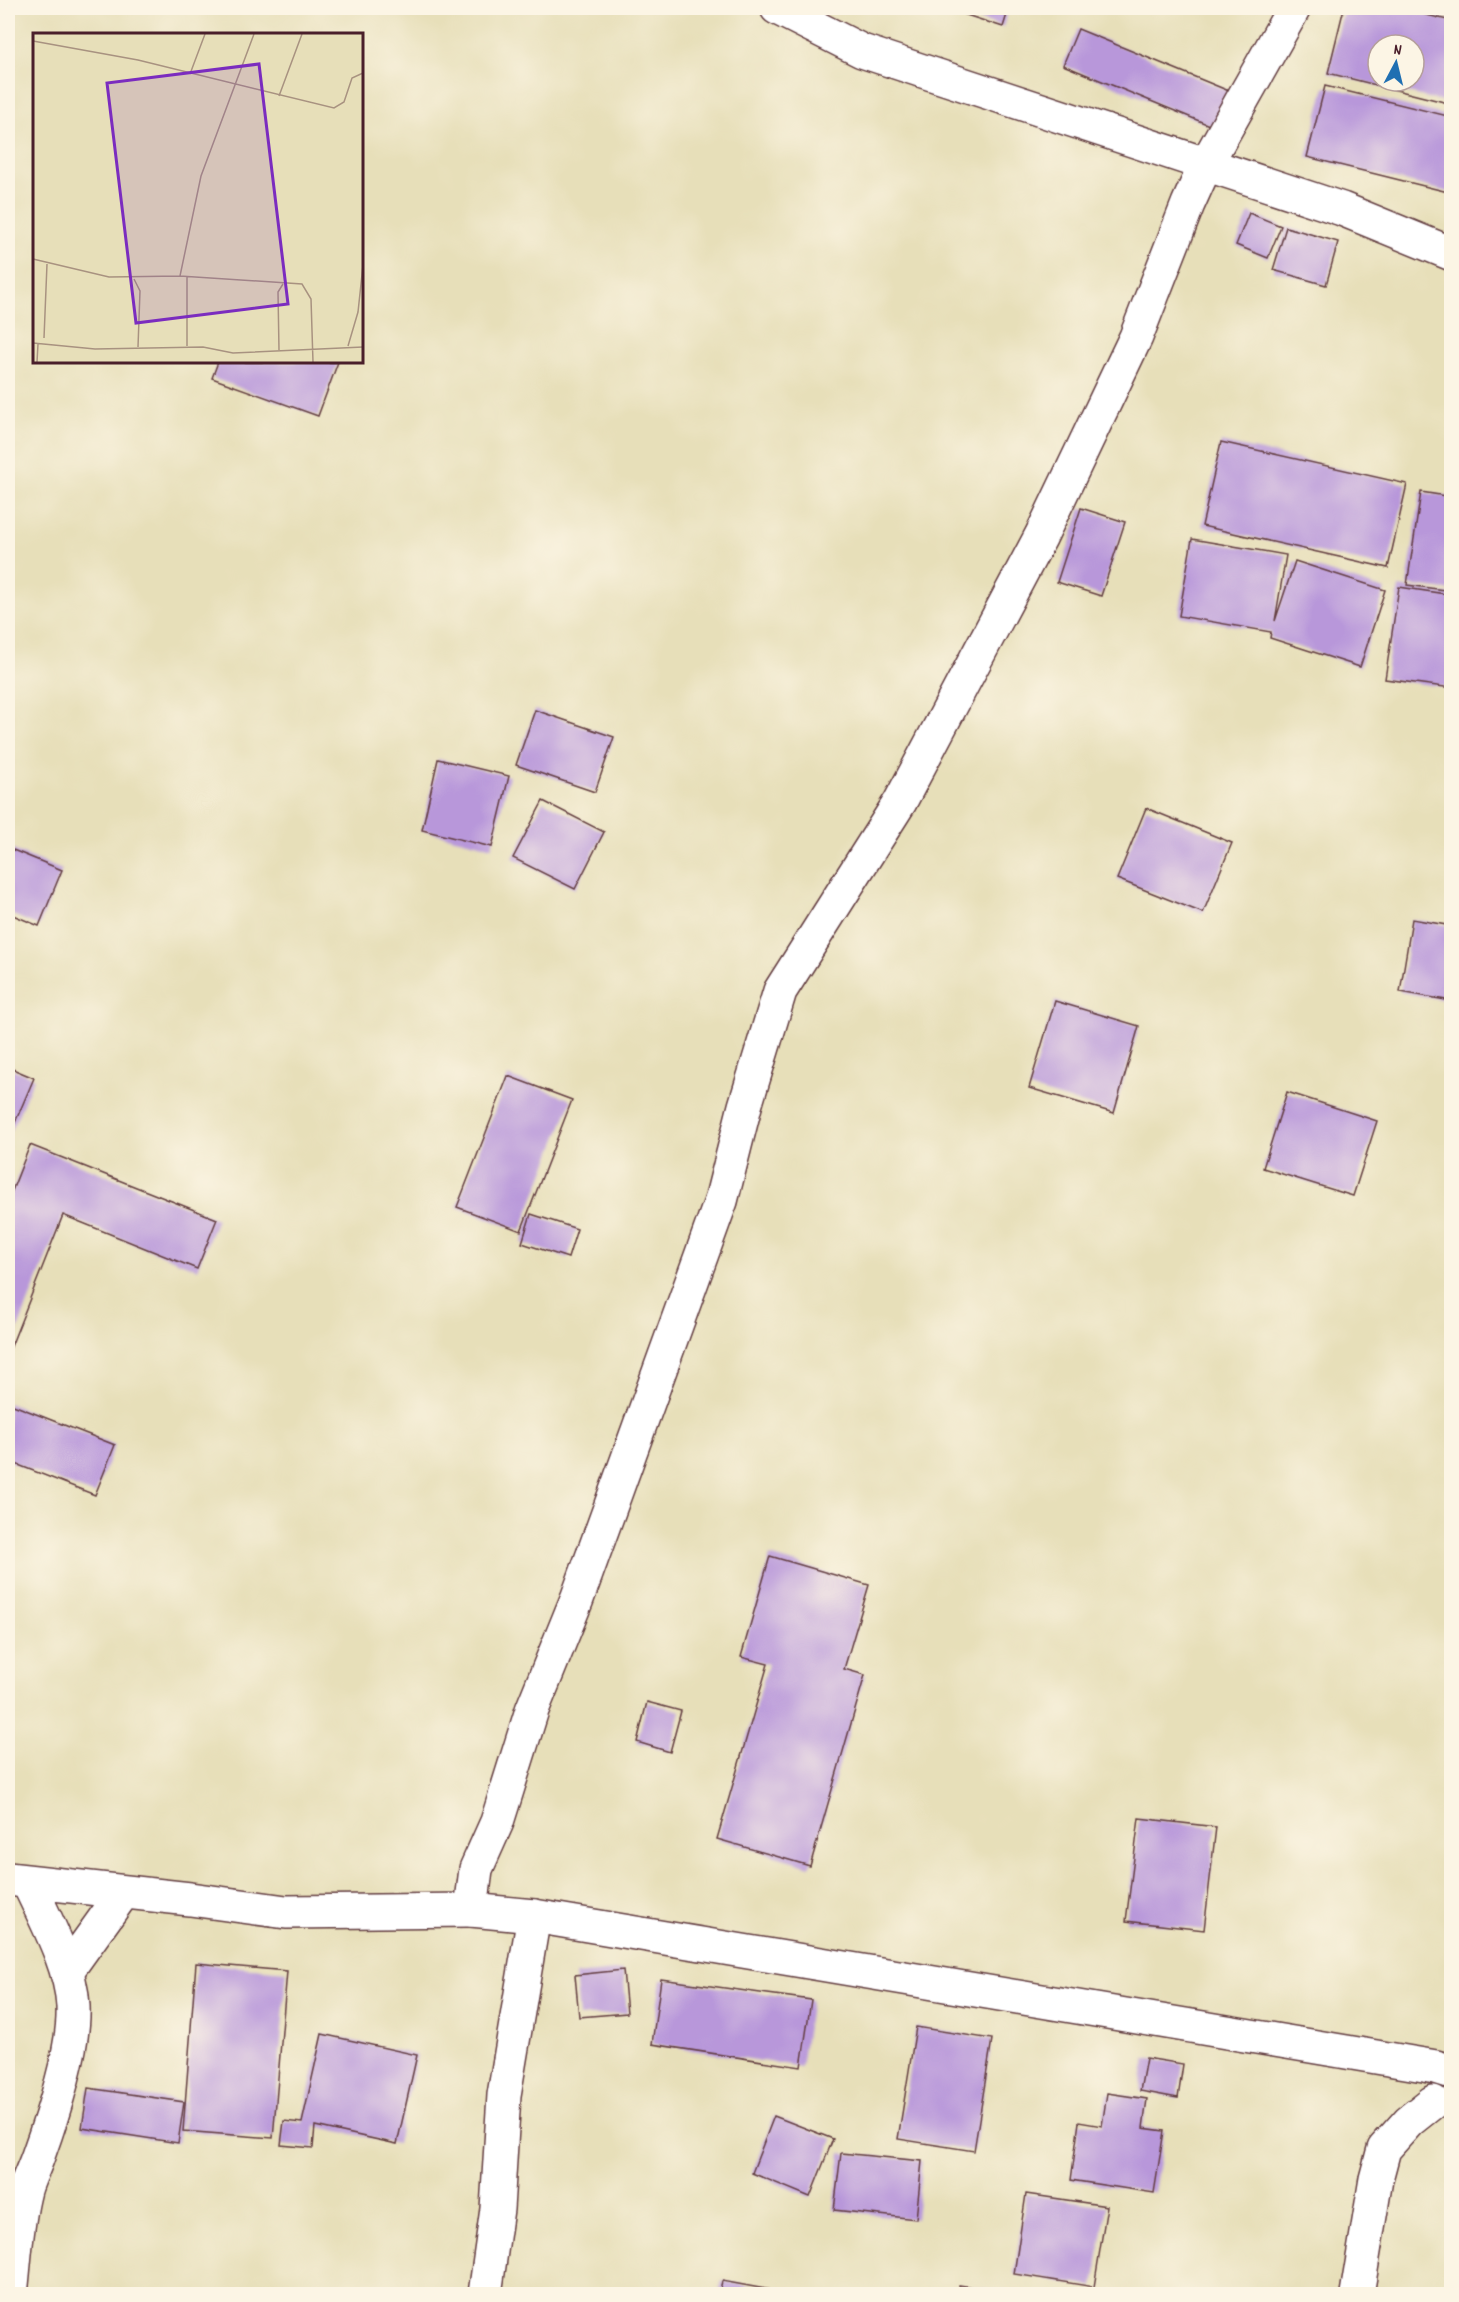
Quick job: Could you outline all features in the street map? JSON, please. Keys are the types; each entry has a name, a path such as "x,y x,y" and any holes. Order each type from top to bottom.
{"street":[{"path":"471,1910 476,1869 497,1822 532,1710 577,1599 721,1201 745,1106 780,991 900,802 1041,536 1136,337 1206,164 1294,8"},
{"path":"791,10 862,51 1342,209 1452,254"},
{"path":"18,1880 286,1912 471,1910 534,1916 1436,2067 1452,2072"},
{"path":"12,2295 25,2189 42,2145 71,2037 73,2005 67,1971 18,1880"},
{"path":"67,1971 123,1893"},
{"path":"485,2295 497,2209 504,2094 534,1916"},
{"path":"1357,2295 1374,2190 1384,2149 1408,2121 1433,2102"}],"building":[{"path":"945,8 1009,8 1003,27"},
{"path":"1344,8 1397,8 1452,21 1452,104 1408,93 1426,93 1426,33 1366,33 1366,82 1328,73"},
{"path":"1078,29 1229,91 1214,127 1063,65"},
{"path":"1325,86 1452,117 1452,193 1307,157"},
{"path":"1249,213 1281,226 1268,258 1236,245"},
{"path":"1286,227 1338,242 1326,285 1273,270"},
{"path":"218,363 338,363 318,416 212,378"},
{"path":"1221,442 1407,484 1388,568 1202,526"},
{"path":"1421,492 1452,497 1452,591 1407,585"},
{"path":"1081,508 1125,522 1101,596 1057,582"},
{"path":"1192,539 1286,555 1275,621 1295,561 1385,590 1360,667 1270,638 1271,632 1179,616"},
{"path":"1399,587 1452,595 1452,688 1385,679"},
{"path":"535,710 614,737 595,792 516,765"},
{"path":"438,759 509,776 492,847 422,830"},
{"path":"543,801 604,832 575,889 513,858"},
{"path":"1146,808 1232,843 1203,913 1117,879"},
{"path":"8,848 62,870 39,926 8,913"},
{"path":"1412,919 1452,926 1452,1001 1400,992"},
{"path":"1055,1001 1139,1026 1114,1113 1029,1088"},
{"path":"8,1067 34,1078 8,1139"},
{"path":"508,1076 572,1100 521,1231 457,1207"},
{"path":"1287,1092 1377,1121 1353,1196 1263,1168"},
{"path":"30,1145 217,1219 197,1269 63,1215 8,1354 8,1201"},
{"path":"531,1214 577,1229 568,1258 522,1243"},
{"path":"8,1403 115,1445 95,1495 8,1461"},
{"path":"770,1556 869,1585 844,1669 865,1675 810,1866 717,1839 768,1664 741,1657"},
{"path":"647,1702 681,1711 670,1752 637,1742"},
{"path":"1139,1818 1216,1827 1204,1930 1126,1921"},
{"path":"196,1963 287,1971 273,2138 183,2131"},
{"path":"623,1970 627,2013 579,2017 575,1975"},
{"path":"661,1979 811,2000 801,2067 652,2044"},
{"path":"916,2027 992,2039 974,2151 898,2139"},
{"path":"322,2034 417,2055 397,2144 315,2126 313,2148 281,2145 284,2121 302,2123"},
{"path":"1146,2058 1183,2064 1178,2098 1140,2091"},
{"path":"88,2088 184,2102 178,2143 82,2128"},
{"path":"1107,2093 1147,2099 1143,2128 1164,2131 1154,2193 1071,2180 1079,2122 1102,2126"},
{"path":"774,2116 833,2139 810,2197 752,2173"},
{"path":"841,2153 922,2161 916,2219 834,2210"},
{"path":"1026,2194 1107,2206 1094,2287 1014,2274"},
{"path":"722,2281 788,2293 788,2294 719,2294"},
{"path":"959,2285 1013,2293 958,2294"}]}
